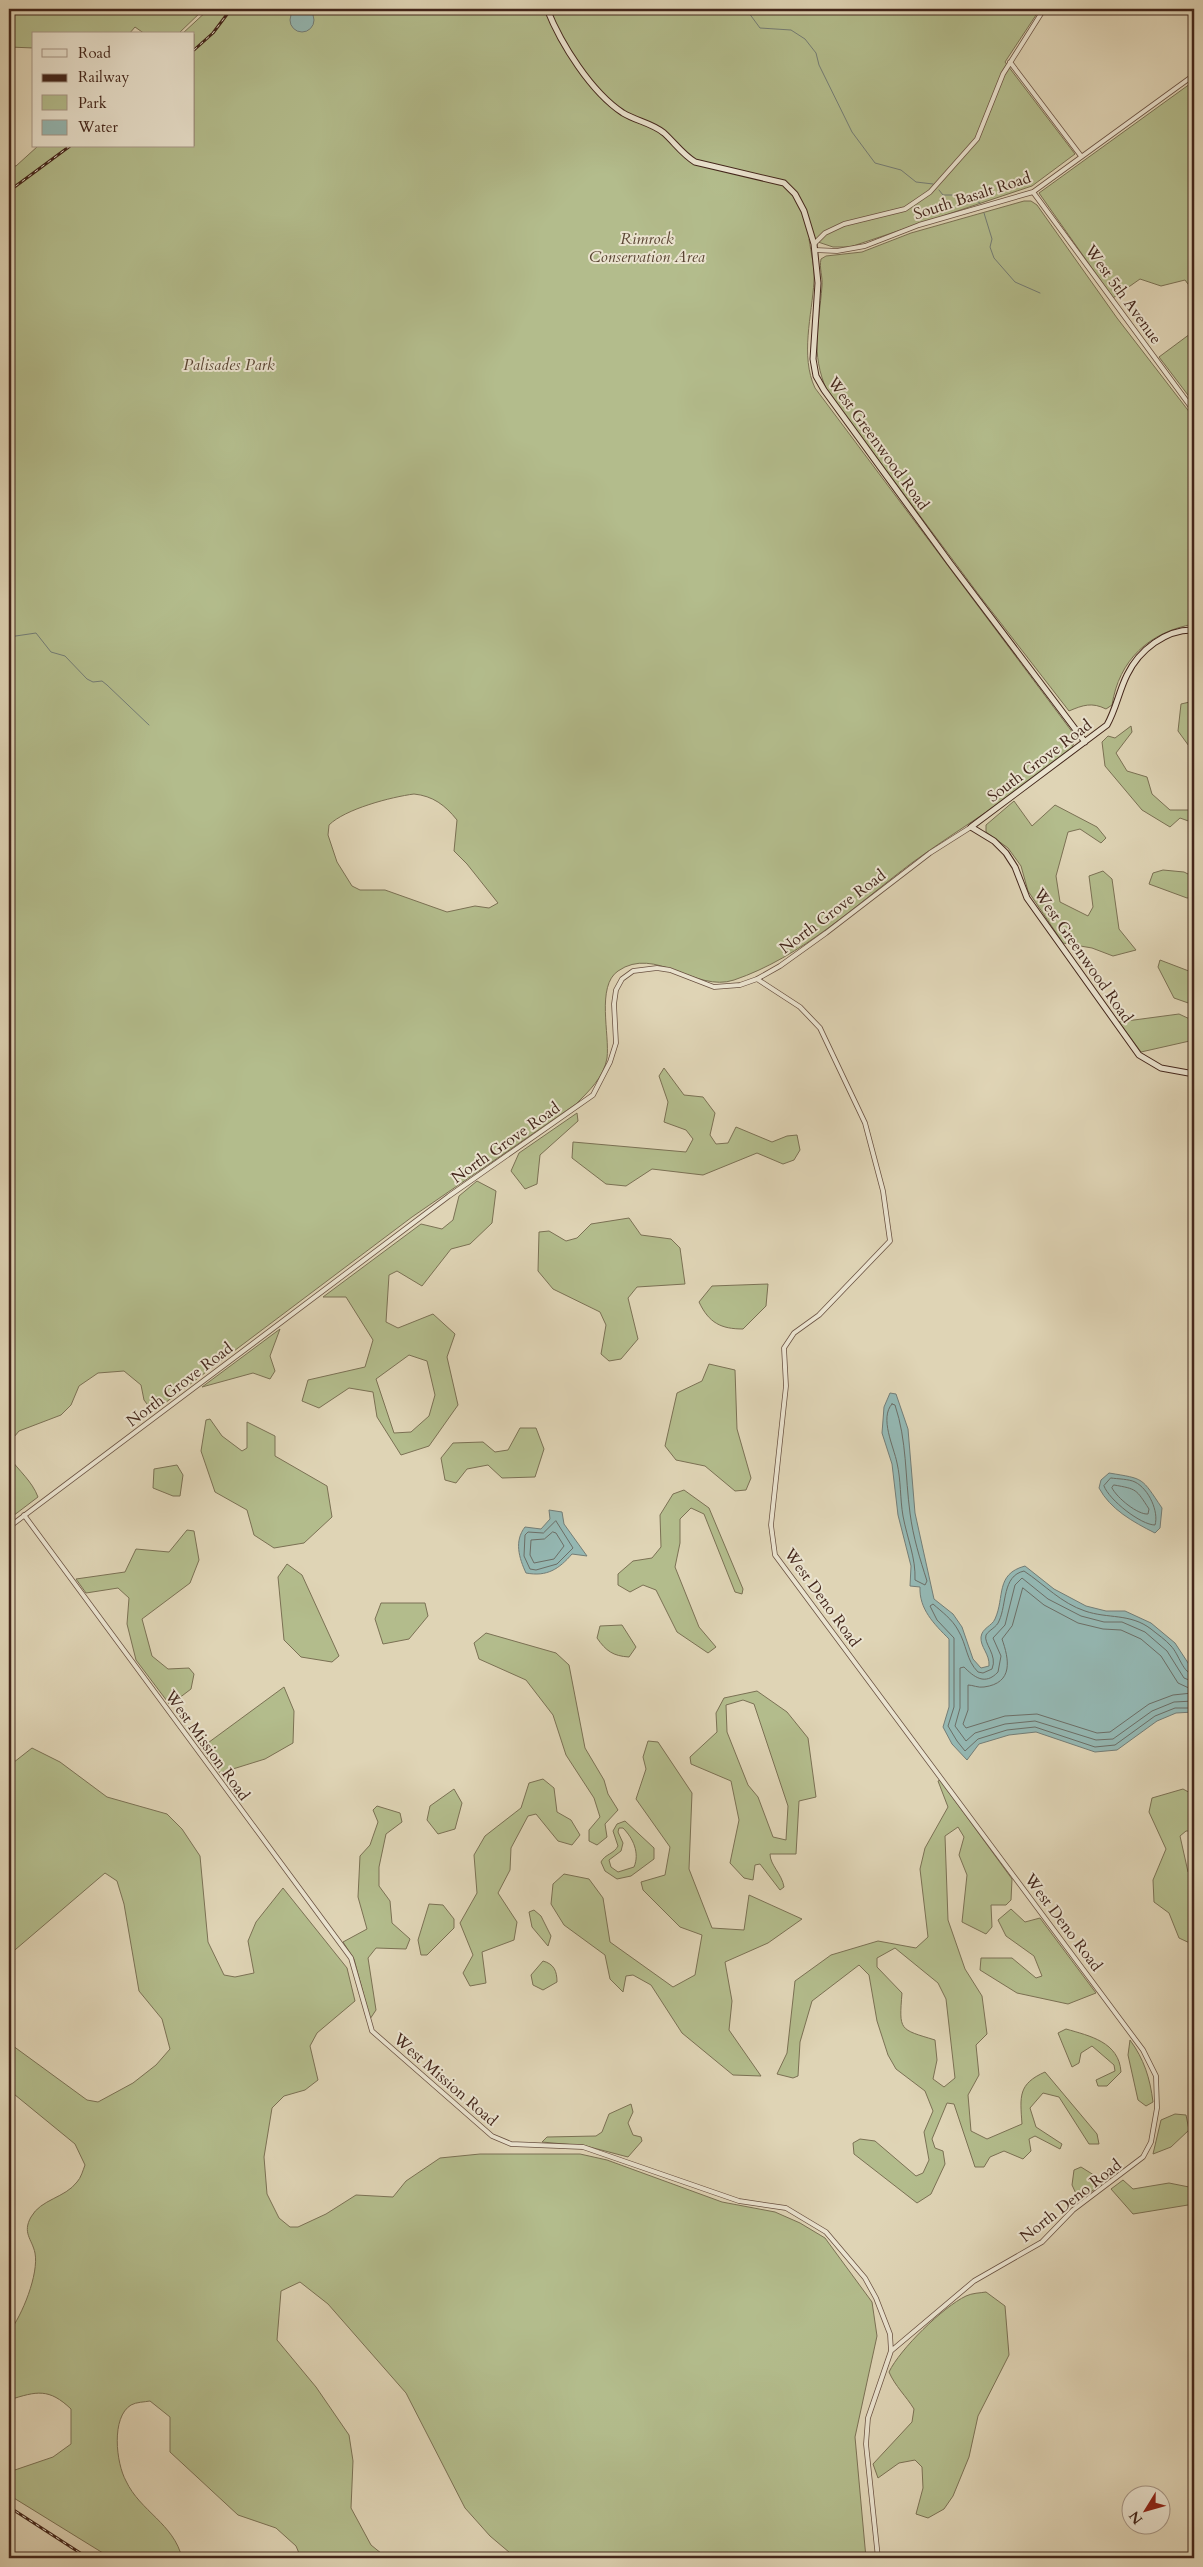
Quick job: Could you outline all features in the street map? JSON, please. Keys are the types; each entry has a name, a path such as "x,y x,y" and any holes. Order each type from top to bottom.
{"street":[{"name":"West Greenwood Road","path":"547,9 557,33 608,102 626,114 653,126 694,162 784,184 795,194 804,211 814,247 818,283 812,359 816,376 824,390 950,563 1085,742"},
{"path":"814,247 826,233 844,224 905,209 930,192 977,139 1010,62 1044,9"},
{"path":"1010,62 1081,156"},
{"name":"South Basalt Road","path":"814,247 837,251 865,246 919,225 1033,192 1194,75"},
{"name":"West 5th Avenue","path":"1033,192 1194,411"},
{"name":"South Grove Road","path":"971,827 1107,725 1116,709 1128,673 1139,656 1154,643 1173,633 1194,630"},
{"name":"West Greenwood Road","path":"971,827 994,841 1006,853 1015,867 1027,898 1139,1054 1161,1068 1194,1074"},
{"name":"North Grove Road","path":"9,1526 449,1196 593,1095 610,1062 616,1042 614,1004 616,990 622,979 633,971 657,968 670,970 714,987 740,985 757,979 780,966 930,852 971,827"},
{"name":"West Deno Road","path":"757,979 800,1007 820,1028 865,1123 883,1191 890,1241 819,1316 794,1333 784,1348 786,1386 771,1526 775,1556 1143,2050 1156,2076 1158,2108 1151,2142 1143,2157"},
{"name":"West Mission Road","path":"24,1515 351,1958 372,2031 492,2136 511,2144 583,2147 739,2201 786,2208 826,2232 865,2278 876,2298 890,2334 891,2350 868,2418 866,2444 878,2558"},
{"name":"North Deno Road","path":"891,2350 974,2281 1042,2242 1073,2210 1143,2157"}],"green space":[{"path":"9,9 204,9 180,32 142,32 135,27 131,32 32,32 32,48 9,47"},
{"path":"209,9 1040,9 1005,62 1075,154 1032,186 850,247 833,247 809,239 814,276 808,335 808,363 815,388 1076,737 1072,748 1010,796 913,862 850,912 783,958 734,980 720,982 705,980 646,963 632,964 618,971 611,978 607,988 605,1011 607,1058 605,1065 595,1083 576,1104 412,1217 153,1412 144,1400 141,1385 124,1371 98,1373 79,1386 71,1405 61,1415 19,1431 9,1443 9,165 16,166 36,148 195,148 195,32 184,32","holes":["414,794 438,802 457,820 454,851 467,864 498,903 489,908 475,906 447,912 385,890 360,890 352,886 337,862 328,835 329,825 346,814 381,801"]},
{"path":"1194,81 1194,292 1185,280 1161,286 1140,279 1113,298 1039,193"},
{"path":"1024,201 1031,201 1037,205 1117,318 1194,418 1194,624 1163,634 1150,641 1139,651 1121,674 1112,705 1106,709 1088,705 1069,711 979,595 827,391 819,364 817,339 822,286 821,259 826,256 862,252 911,233"},
{"path":"1194,331 1194,403 1159,357"},
{"path":"1194,701 1194,753 1178,731 1181,704"},
{"path":"1131,726 1132,732 1116,753 1127,771 1147,777 1152,794 1170,810 1194,810 1194,823 1180,818 1170,827 1142,810 1105,766 1102,742 1108,736 1115,738"},
{"path":"1014,801 1032,826 1055,805 1097,827 1106,838 1101,843 1080,829 1068,832 1056,876 1060,902 1088,916 1093,907 1089,876 1103,871 1112,879 1119,929 1136,950 1113,956 1092,948 1063,943 1028,891 1021,866 1008,848 986,832 986,825"},
{"path":"1163,870 1184,872 1194,877 1194,897 1187,898 1149,884 1153,873"},
{"path":"1160,960 1194,973 1194,1005 1174,998 1158,967"},
{"path":"1179,1014 1194,1021 1194,1040 1141,1052 1119,1022"},
{"path":"664,1068 684,1095 703,1097 715,1113 710,1135 716,1144 728,1143 736,1127 772,1142 787,1136 797,1135 800,1150 794,1160 783,1164 757,1153 703,1175 652,1169 626,1186 606,1184 572,1158 573,1142 686,1152 693,1139 686,1130 664,1122 668,1102 659,1076"},
{"path":"577,1113 578,1121 540,1155 537,1184 525,1189 511,1171 519,1153"},
{"path":"477,1181 496,1191 492,1223 470,1244 451,1249 422,1286 397,1271 389,1275 386,1322 398,1328 433,1314 455,1334 447,1357 458,1405 429,1446 401,1455 377,1417 373,1392 349,1388 319,1408 302,1401 308,1380 365,1367 373,1340 346,1297 323,1297 421,1224 442,1229 453,1220 459,1196","holes":["409,1355 427,1361 435,1395 429,1416 411,1432 394,1433 376,1379"]},
{"path":"629,1218 641,1235 671,1239 680,1248 685,1284 637,1287 628,1298 638,1339 621,1359 609,1361 601,1354 606,1325 600,1312 553,1289 538,1271 539,1232 549,1231 566,1241 577,1238 591,1224"},
{"path":"768,1284 766,1306 743,1329 728,1328 716,1323 707,1315 699,1302 712,1286"},
{"path":"280,1329 270,1356 275,1371 270,1379 253,1373 202,1387"},
{"path":"709,1364 735,1370 737,1429 751,1478 746,1490 735,1491 705,1466 676,1460 665,1446 677,1393 702,1381"},
{"path":"210,1419 222,1436 242,1451 247,1448 247,1422 275,1436 275,1456 327,1486 332,1517 304,1543 274,1548 254,1535 247,1510 215,1492 201,1451 206,1420"},
{"path":"520,1428 536,1428 544,1449 535,1477 502,1478 488,1465 467,1469 456,1483 445,1480 441,1458 453,1443 483,1442 495,1452 508,1450"},
{"path":"9,1457 29,1481 38,1497 9,1519"},
{"path":"177,1465 183,1475 180,1496 173,1496 153,1488 154,1469"},
{"path":"684,1490 709,1508 743,1589 742,1594 735,1592 704,1514 691,1508 680,1519 680,1543 675,1567 699,1627 716,1647 708,1653 677,1632 656,1590 643,1585 630,1592 618,1585 618,1574 633,1561 652,1558 661,1547 660,1515 673,1494"},
{"path":"187,1530 194,1531 199,1560 190,1583 142,1619 152,1656 168,1669 189,1668 194,1674 191,1689 170,1705 136,1660 127,1624 129,1598 118,1588 86,1593 76,1579 125,1572 136,1549 169,1552"},
{"path":"287,1564 302,1575 339,1656 332,1662 301,1657 284,1640 278,1577"},
{"path":"381,1603 425,1603 428,1616 409,1639 383,1644 375,1619"},
{"path":"622,1625 636,1647 629,1657 610,1652 597,1638 600,1626"},
{"path":"486,1633 556,1653 569,1665 585,1748 604,1780 608,1794 618,1810 605,1824 607,1837 597,1845 589,1841 589,1830 600,1817 594,1798 566,1755 553,1715 526,1680 479,1659 474,1643"},
{"path":"284,1687 294,1711 293,1743 265,1759 220,1773 201,1748"},
{"path":"757,1691 787,1712 808,1738 816,1797 799,1801 796,1854 770,1854 772,1862 783,1882 784,1887 780,1890 760,1864 755,1865 753,1880 744,1878 730,1863 739,1820 731,1781 691,1764 690,1757 717,1732 716,1713 724,1698","holes":["743,1700 754,1704 788,1806 786,1840 773,1837 758,1797 748,1785 727,1732 726,1705"]},
{"path":"648,1741 658,1742 692,1793 689,1869 712,1928 744,1930 749,1895 802,1919 768,1943 725,1962 732,2001 729,2030 761,2076 733,2075 682,2033 651,1985 633,1975 626,1976 623,1992 610,1979 605,1955 564,1925 551,1904 553,1884 564,1874 589,1879 603,1898 610,1942 673,1987 695,1975 702,1935 680,1927 643,1890 641,1882 665,1875 670,1847 636,1799 646,1769 643,1757"},
{"path":"32,1748 60,1762 107,1797 167,1814 182,1829 200,1856 208,1942 224,1975 235,1977 254,1973 248,1941 256,1922 283,1888 347,1968 355,2001 317,2033 310,2046 318,2080 305,2090 284,2096 272,2108 264,2157 267,2194 279,2218 290,2227 298,2227 326,2214 356,2195 393,2197 406,2181 440,2158 480,2154 580,2154 607,2160 722,2202 775,2212 800,2223 825,2238 872,2302 877,2336 855,2437 866,2558 516,2558 490,2536 465,2508 406,2393 328,2304 300,2282 281,2291 277,2340 316,2387 349,2435 353,2461 351,2508 371,2545 387,2558 301,2558 296,2546 276,2528 238,2515 170,2452 170,2417 150,2401 131,2405 120,2419 117,2441 120,2463 132,2492 172,2536 182,2558 111,2558 9,2495 9,2472 53,2457 71,2444 71,2409 56,2397 35,2393 9,2400 9,2332 24,2306 32,2283 36,2262 34,2248 28,2232 28,2223 35,2211 41,2206 72,2187 80,2178 85,2165 75,2144 9,2090 9,2043 87,2100 98,2102 133,2083 156,2065 170,2049 162,2019 139,1991 124,1904 117,1881 105,1873 9,1955 9,1766"},
{"path":"543,1779 554,1788 557,1812 571,1820 580,1835 572,1845 558,1841 536,1814 528,1816 511,1848 510,1870 498,1893 517,1922 514,1940 482,1952 486,1983 470,1986 463,1973 473,1955 460,1923 477,1893 474,1855 485,1836 521,1808 529,1783"},
{"path":"940,1780 1012,1879 1011,1900 1006,1905 991,1905 992,1927 986,1934 962,1922 967,1875 959,1855 964,1837 958,1827 945,1836 948,1920 965,1969 982,1996 987,2034 976,2045 979,2075 968,2095 971,2131 987,2139 1022,2124 1021,2098 1025,2086 1045,2072 1097,2134 1099,2144 1089,2144 1059,2097 1043,2093 1030,2108 1036,2127 1062,2144 1060,2149 1035,2136 1029,2139 1031,2151 1023,2159 1004,2151 990,2157 984,2167 975,2167 954,2104 947,2103 932,2139 935,2148 943,2151 945,2164 931,2194 917,2203 854,2154 853,2143 860,2139 875,2141 916,2176 923,2173 929,2160 924,2132 933,2111 925,2091 896,2069 888,2055 877,2021 869,1975 859,1965 812,2001 800,2042 798,2076 793,2078 777,2074 787,2053 795,1981 831,1955 878,1941 916,1948 928,1937 920,1869 925,1848 948,1807 938,1781","holes":["895,1948 938,1983 946,1999 955,2078 944,2087 933,2079 937,2060 935,2040 914,2033 904,2027 901,2015 902,1993 877,1967 877,1958"]},
{"path":"454,1789 462,1803 455,1829 438,1834 427,1820 430,1806"},
{"path":"1183,1789 1194,1795 1194,1831 1186,1831 1180,1836 1188,1872 1194,1878 1194,1945 1179,1938 1169,1913 1154,1902 1153,1880 1166,1849 1149,1812 1152,1798"},
{"path":"377,1806 400,1813 402,1822 386,1834 379,1867 379,1886 390,1901 392,1923 410,1939 406,1949 376,1948 368,1958 376,2010 370,2019 354,1959 343,1942 367,1929 358,1897 360,1856 370,1845 378,1822 373,1810"},
{"path":"625,1821 654,1848 654,1859 631,1876 617,1879 605,1871 601,1862 618,1846 613,1831 617,1824","holes":["619,1828 623,1828 630,1836 636,1851 636,1862 634,1867 618,1872 611,1867 609,1860 621,1851 623,1843 618,1832"]},
{"path":"429,1904 443,1905 454,1919 454,1928 427,1955 421,1955 418,1940"},
{"path":"1011,1909 1025,1922 1040,1918 1096,1993 1068,2004 1017,1993 980,1970 981,1958 1012,1958 1036,1978 1042,1976 1034,1956 1006,1936 998,1920"},
{"path":"534,1910 541,1916 551,1936 548,1946 532,1927 529,1912"},
{"path":"543,1961 554,1968 557,1982 543,1990 533,1985 531,1975"},
{"path":"1066,2029 1102,2042 1115,2054 1121,2072 1107,2086 1098,2086 1096,2080 1115,2071 1114,2065 1092,2046 1081,2053 1079,2063 1072,2067 1058,2033"},
{"path":"1130,2040 1143,2062 1150,2085 1153,2102 1146,2106 1138,2100 1128,2055"},
{"path":"631,2104 633,2112 628,2123 633,2135 641,2137 642,2141 628,2157 586,2146 542,2142 547,2137 596,2136 602,2132 609,2114"},
{"path":"1175,2114 1186,2115 1189,2130 1171,2147 1153,2154 1161,2120"},
{"path":"1081,2167 1105,2182 1079,2200 1072,2185 1074,2170"},
{"path":"1123,2180 1133,2189 1169,2183 1194,2188 1194,2204 1133,2214 1111,2189"},
{"path":"986,2292 1005,2306 1009,2355 978,2416 969,2457 953,2496 944,2509 928,2518 916,2514 923,2488 922,2467 915,2460 899,2463 878,2478 873,2464 912,2422 914,2409 889,2372 902,2352 946,2309 966,2296"}],"water":[{"path":"302,8 311,11 314,20 311,29 302,32 293,29 290,20 293,11"},
{"path":"890,1393 896,1394 908,1429 915,1513 934,1599 953,1614 962,1627 973,1659 981,1668 989,1666 989,1662 981,1637 985,1629 995,1619 1005,1580 1016,1570 1025,1566 1054,1589 1086,1606 1106,1611 1125,1611 1151,1623 1175,1643 1194,1672 1194,1712 1176,1713 1157,1721 1117,1750 1095,1752 1036,1732 1009,1735 979,1744 967,1760 952,1744 943,1727 949,1707 949,1639 933,1622 925,1609 920,1595 920,1587 910,1586 911,1566 898,1515 892,1464 882,1433 884,1407"},
{"path":"1109,1473 1141,1481 1150,1490 1162,1508 1160,1528 1155,1533 1116,1509 1104,1496 1099,1488 1101,1480"},
{"path":"549,1510 562,1512 564,1524 587,1556 572,1554 552,1571 540,1574 526,1573 519,1550 522,1532 525,1527 541,1529 550,1519"}],"waterway":[{"path":"746,9 760,28 791,30 805,39 816,53 819,65 852,132 875,163 901,170 916,182 933,184"},
{"path":"939,190 943,195 966,195 980,203"},
{"path":"984,213 992,239 990,247 994,258 1015,282 1040,293"},
{"path":"9,637 36,633 51,652 65,656 87,679 93,682 102,681 149,725"}],"railway":[{"path":"195,49 213,33 231,9"},
{"path":"9,191 67,148"},
{"path":"9,2507 88,2558"}],"park label":[{"name":"Rimrock Conservation Area","path":"647,247"},
{"name":"Palisades Park","path":"229,364"}]}
